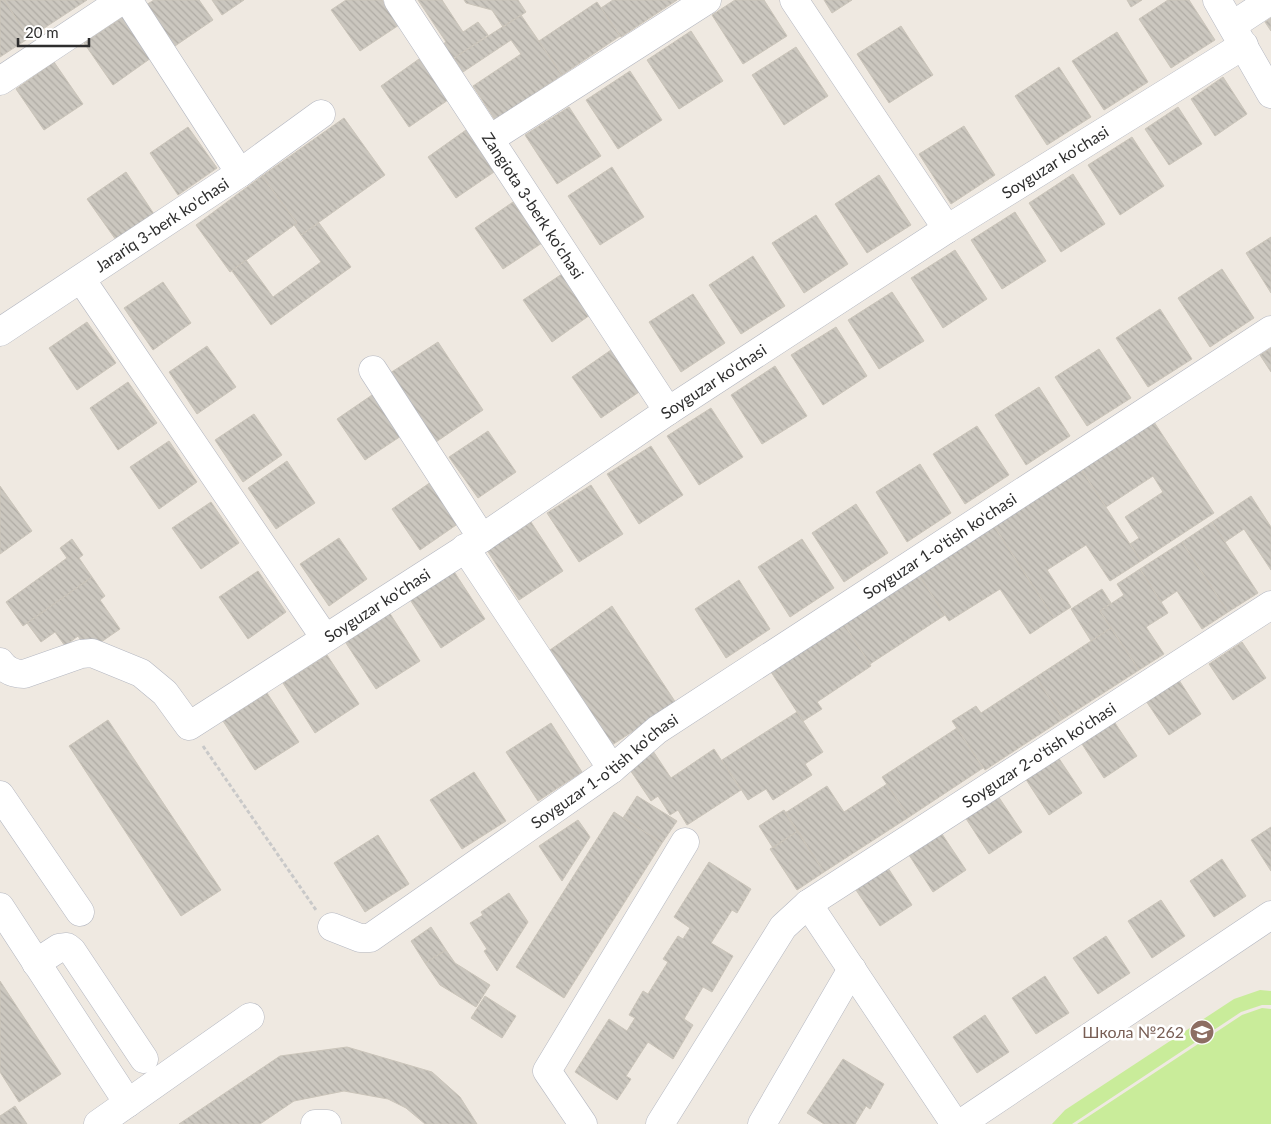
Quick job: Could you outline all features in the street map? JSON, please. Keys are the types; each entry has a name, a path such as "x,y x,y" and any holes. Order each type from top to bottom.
{"street":[{"path":"0,81 122,0"},
{"path":"128,0 240,173"},
{"name":"Zangiota 3-berk ko'chasi","path":"398,0 668,411"},
{"path":"490,139 707,0"},
{"path":"794,0 947,229"},
{"path":"1217,0 1271,94"},
{"name":"Soyguzar ko'chasi","path":"188,726 473,543 668,411 947,229 1238,35 1271,0"},
{"name":"Jarariq 3-berk ko'chasi","path":"0,332 240,173 320,114"},
{"path":"81,279 325,638"},
{"name":"Soyguzar 1-o'tish ko'chasi","path":"332,926 360,938 370,938 612,769 657,730 1271,330"},
{"path":"373,370 473,543 612,769"},
{"name":"Soyguzar 2-o'tish ko'chasi","path":"660,1124 783,928 808,904 1271,605"},
{"path":"0,662 15,674 24,674 81,654 92,653 141,674 165,693 188,726"},
{"path":"0,795 80,912"},
{"path":"583,1124 547,1071 685,842"},
{"path":"808,904 955,1124"},
{"path":"0,907 128,1103"},
{"path":"960,1124 1271,916"},
{"path":"36,963 59,948 67,947 72,951 144,1059"},
{"path":"762,1124 852,969"},
{"path":"98,1124 250,1017"},
{"path":"315,1124 327,1124"}],"path":[{"path":"188,726 322,918 332,926"}],"green space":[{"path":"1260,990 1271,991 1271,1005 1262,1005 1241,1012 1072,1124 1052,1124 1065,1110 1234,999"},
{"path":"1262,1008 1271,1009 1271,1124 1077,1124 1242,1015"}],"building":[{"path":"0,0 4,0 29,38 0,57"},
{"path":"4,0 87,0 29,38"},
{"path":"154,0 199,0 213,20 175,46 146,5"},
{"path":"212,0 244,0 222,15"},
{"path":"346,0 382,0 399,25 360,51 331,10"},
{"path":"418,0 442,0 463,32 478,22 488,35 450,61 440,46 446,42"},
{"path":"464,0 518,0 526,12 503,27 492,10 466,3"},
{"path":"613,0 677,0 621,37 601,8"},
{"path":"735,0 764,0 787,36 743,64 712,15"},
{"path":"824,0 852,0 832,13"},
{"path":"1127,0 1142,0 1131,7"},
{"path":"1168,0 1189,0 1215,40 1171,68 1139,19"},
{"path":"597,2 620,36 562,75 539,41"},
{"path":"521,15 562,75 495,120 473,86 521,54 511,40 463,72 454,58"},
{"path":"123,17 151,58 113,85 84,43"},
{"path":"1271,18 1271,31 1265,22"},
{"path":"901,26 933,75 889,103 857,54"},
{"path":"691,31 723,81 679,109 647,60"},
{"path":"1117,32 1148,82 1104,110 1072,61"},
{"path":"796,47 828,96 784,125 752,75"},
{"path":"419,59 448,100 409,127 381,86"},
{"path":"54,62 83,104 44,130 16,89"},
{"path":"1059,67 1091,117 1047,145 1015,96"},
{"path":"630,71 662,120 618,149 586,100"},
{"path":"1223,77 1247,114 1215,136 1191,99"},
{"path":"569,107 601,156 557,184 525,135"},
{"path":"1178,107 1202,144 1169,165 1145,129"},
{"path":"344,118 385,175 301,235 294,225 297,223 262,176"},
{"path":"964,126 995,175 951,204 919,154"},
{"path":"188,127 217,168 178,195 150,153"},
{"path":"466,130 494,172 456,198 428,157"},
{"path":"1132,137 1164,186 1120,215 1088,165"},
{"path":"612,167 644,217 600,245 568,196"},
{"path":"126,172 154,214 116,240 87,199"},
{"path":"1073,174 1105,224 1061,252 1029,203"},
{"path":"879,175 911,225 867,253 835,204"},
{"path":"262,176 297,223 230,272 196,225"},
{"path":"513,202 542,243 503,269 475,228"},
{"path":"1015,212 1046,261 1002,289 971,240"},
{"path":"816,215 848,264 804,293 772,243"},
{"path":"319,223 351,267 271,325 232,271 246,260 273,297 321,262 301,235"},
{"path":"1271,237 1271,293 1246,253"},
{"path":"955,250 987,299 943,328 911,278"},
{"path":"753,256 785,306 741,334 709,285"},
{"path":"1222,269 1254,318 1210,347 1178,298"},
{"path":"562,274 590,315 552,342 523,300"},
{"path":"163,282 191,323 153,350 124,308"},
{"path":"892,292 924,341 879,369 848,320"},
{"path":"693,294 725,343 681,372 649,322"},
{"path":"1160,309 1192,359 1148,387 1116,338"},
{"path":"87,322 116,363 77,390 49,348"},
{"path":"836,327 867,376 823,405 791,355"},
{"path":"438,342 483,410 433,444 387,375"},
{"path":"207,346 236,387 197,414 169,372"},
{"path":"1271,348 1271,372 1260,355"},
{"path":"1099,349 1131,398 1087,426 1055,377"},
{"path":"611,350 639,392 601,418 572,377"},
{"path":"775,366 807,416 762,444 731,395"},
{"path":"128,382 157,423 118,450 90,408"},
{"path":"1039,387 1070,436 1026,465 995,415"},
{"path":"375,393 404,434 365,460 337,419"},
{"path":"711,408 743,457 699,485 667,436"},
{"path":"254,414 282,455 243,482 215,440"},
{"path":"1152,419 1214,513 1141,561 1130,544 1139,538 1125,517 1163,492 1153,476 1106,507 1079,466"},
{"path":"977,426 1009,475 965,504 933,454"},
{"path":"488,431 516,472 478,498 449,457"},
{"path":"169,441 197,482 159,509 130,467"},
{"path":"651,446 683,495 639,524 607,474"},
{"path":"287,461 315,503 276,529 248,488"},
{"path":"920,464 951,513 907,542 876,492"},
{"path":"1079,466 1141,561 1110,581 1086,545 1047,570 1071,607 1054,618 992,523"},
{"path":"431,482 459,523 420,550 392,509"},
{"path":"591,485 623,534 579,562 547,513"},
{"path":"0,486 32,531 0,554"},
{"path":"1251,496 1271,527 1271,570 1244,529 1225,542 1212,522"},
{"path":"211,502 239,543 201,569 172,528"},
{"path":"856,504 888,553 844,582 812,533"},
{"path":"531,522 563,571 519,600 487,550"},
{"path":"1212,522 1258,593 1228,612 1182,542"},
{"path":"992,523 1054,618 1030,634 1000,589 949,621 917,572"},
{"path":"339,538 367,579 329,606 300,564"},
{"path":"72,539 83,555 79,558 92,577 23,626 6,602 67,558 60,548"},
{"path":"802,539 834,588 790,617 758,567"},
{"path":"1182,542 1228,612 1202,629 1177,591 1161,602 1140,569"},
{"path":"1140,569 1168,613 1146,627 1164,654 1139,670 1100,611 1124,595 1117,584"},
{"path":"453,570 485,619 441,648 409,598"},
{"path":"258,571 286,612 248,639 219,597"},
{"path":"917,572 945,615 870,664 842,621"},
{"path":"92,577 105,596 100,600 120,629 88,651 78,636 65,646 55,632 41,642 27,623"},
{"path":"739,580 770,629 726,658 695,609"},
{"path":"1102,589 1111,603 1100,611 1111,628 1091,641 1071,609"},
{"path":"612,606 676,703 612,745 550,650"},
{"path":"389,612 420,661 376,689 344,640"},
{"path":"842,621 871,666 817,702 822,709 803,721 769,669"},
{"path":"1111,628 1139,670 1063,719 1036,677"},
{"path":"1242,642 1266,678 1233,700 1209,664"},
{"path":"327,655 359,704 315,733 283,683"},
{"path":"1036,677 1063,719 985,770 952,721 976,706 981,713"},
{"path":"1177,677 1201,714 1169,735 1144,698"},
{"path":"267,693 299,742 255,770 223,721"},
{"path":"797,712 823,752 805,764 812,775 773,800 766,789 748,800 722,760"},
{"path":"108,720 221,890 181,916 69,746"},
{"path":"1113,720 1137,756 1104,778 1080,741"},
{"path":"551,723 582,772 538,801 506,752"},
{"path":"957,728 983,768 909,817 882,777"},
{"path":"651,748 671,778 714,749 741,790 687,825 678,810 670,815 658,796 651,801 626,764"},
{"path":"1058,757 1082,793 1049,815 1025,778"},
{"path":"474,772 506,821 462,849 430,800"},
{"path":"887,784 909,817 824,872 785,813 827,786 844,812"},
{"path":"637,796 677,821 662,843 623,818"},
{"path":"998,796 1022,832 989,854 965,817"},
{"path":"784,810 798,831 773,848 759,826"},
{"path":"614,812 662,843 564,998 516,967"},
{"path":"578,820 590,837 562,881 539,846"},
{"path":"1271,827 1271,871 1251,840"},
{"path":"798,831 824,872 797,890 770,849"},
{"path":"942,834 966,870 933,892 909,855"},
{"path":"378,835 409,884 365,912 334,863"},
{"path":"1222,859 1246,896 1214,917 1190,881"},
{"path":"709,862 751,889 737,913 732,910 711,943 733,956 712,992 703,987 684,1019 693,1025 673,1059 648,1042 626,1076 631,1079 617,1100 575,1072 609,1019 627,1031 635,1018 629,1015 643,991 648,994 668,962 663,959 678,936 683,939 690,928 674,917"},
{"path":"888,868 912,905 880,926 856,890"},
{"path":"509,893 528,922 497,971 484,951 487,949 470,923 483,915 481,912"},
{"path":"1161,900 1185,936 1152,958 1128,921"},
{"path":"431,927 446,950 425,963 411,941"},
{"path":"1106,936 1130,973 1098,994 1073,958"},
{"path":"446,950 455,963 490,985 476,1007 440,985 425,963"},
{"path":"1045,976 1069,1013 1036,1034 1012,998"},
{"path":"0,981 61,1074 19,1102 0,1072"},
{"path":"485,996 516,1016 502,1038 471,1018"},
{"path":"985,1015 1009,1052 977,1073 953,1037"},
{"path":"347,1047 432,1072 460,1097 477,1124 425,1124 406,1108 388,1099 344,1091 294,1101 260,1124 179,1124 280,1056"},
{"path":"843,1059 884,1084 870,1109 866,1106 855,1124 824,1124 807,1113"},
{"path":"15,1106 27,1124 0,1124 0,1116"}],"place":[{"name":"Школа №262","path":"1202,1032"}]}
